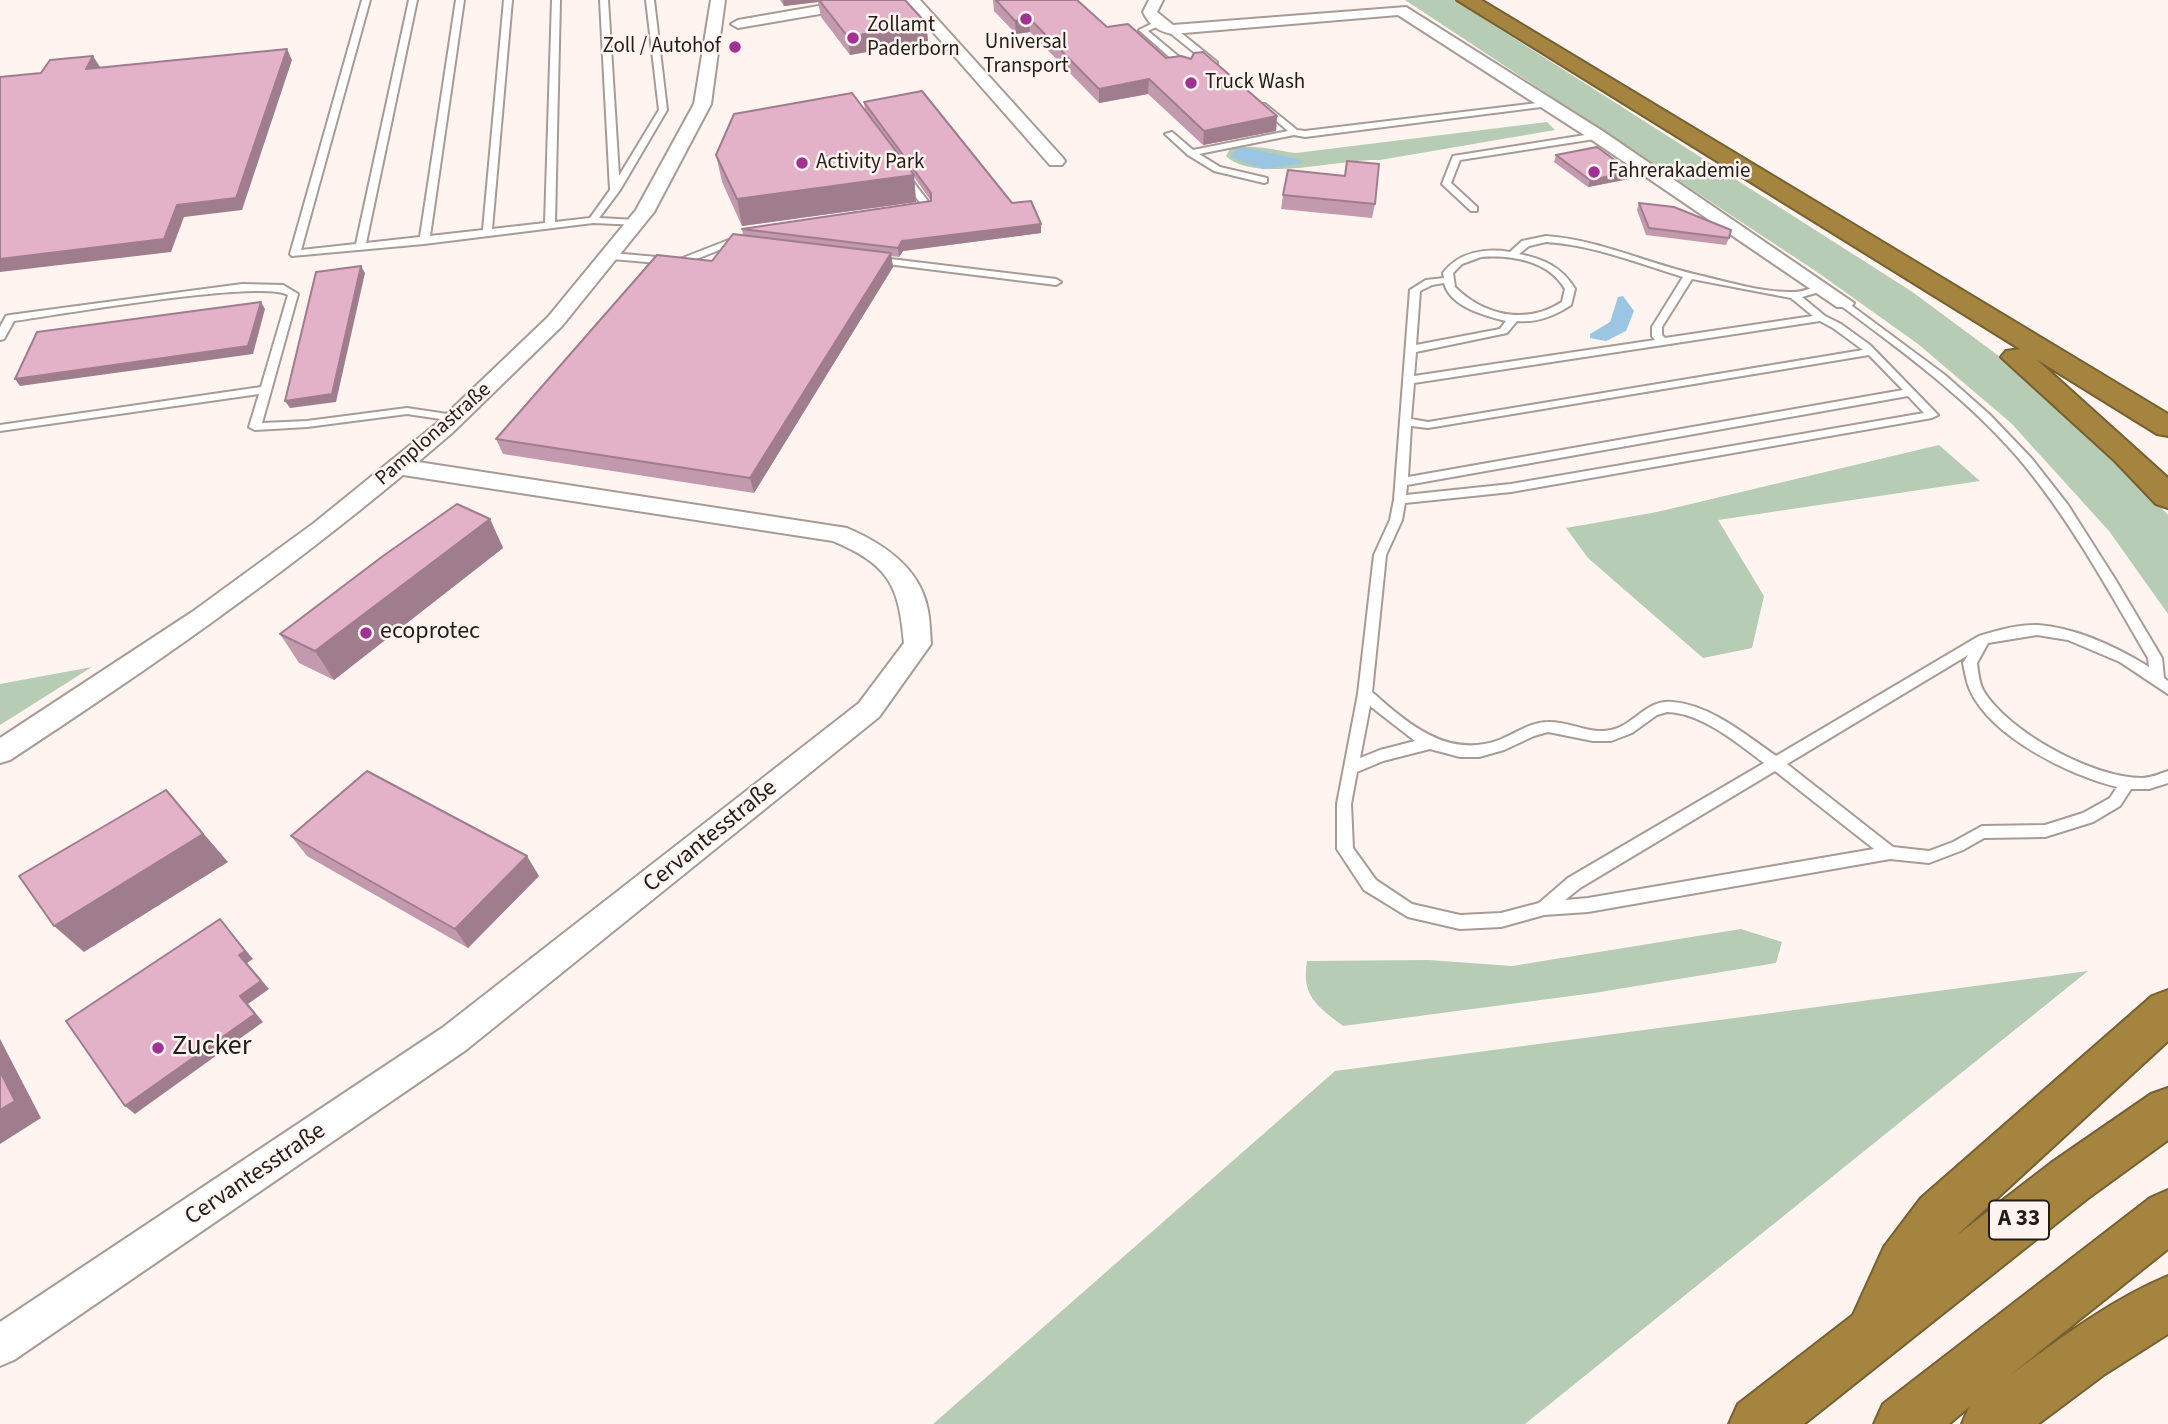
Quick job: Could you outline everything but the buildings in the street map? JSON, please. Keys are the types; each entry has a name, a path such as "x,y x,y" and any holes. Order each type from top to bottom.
{"highway":[{"path":"1466,0 1662,121 1759,189 1981,321 2168,427"},
{"path":"1981,321 2168,407"},
{"path":"1981,321 2168,446"},
{"path":"1981,321 2168,497"},
{"path":"1872,1333 1903,1266 1939,1216 2168,1011"},
{"name":"A 33","path":"1758,1424 2069,1181 2168,1111"},
{"path":"1903,1424 2168,1216"},
{"path":"1990,1424 2085,1354 2168,1303"}],"street":[{"name":"Pamplonastraße","path":"0,752 174,637 291,552 400,467 493,385 567,309 637,223 670,170 702,107 720,33 719,0"},
{"path":"738,23 878,0"},
{"path":"912,0 1056,161"},
{"path":"1156,0 1150,12 1165,27 1401,10 1598,136 1844,303"},
{"name":"Cervantesstraße","path":"0,1346 475,1024 869,710 918,645 913,600 897,574 869,547 846,537 400,467"}],"lane":[{"path":"366,0 295,254 424,241 593,219 637,223"},
{"path":"360,248 413,0"},
{"path":"424,241 460,0"},
{"path":"487,233 508,0"},
{"path":"550,225 556,0"},
{"path":"604,0 615,190"},
{"path":"593,219 615,190 663,110 650,0"},
{"path":"1187,68 1143,30 1165,27 1219,68"},
{"path":"1259,102 1294,132"},
{"path":"1191,153 1294,132 1305,134 1546,104"},
{"path":"1169,134 1191,153 1217,169 1264,180"},
{"path":"1474,209 1446,184 1457,158 1598,136"},
{"path":"897,165 927,206 900,210"},
{"path":"1513,255 1517,247 1526,243 1564,241 1606,247 1689,276 1794,295 1822,288"},
{"path":"612,256 681,262 731,242 758,246"},
{"path":"1491,254 1513,255 1553,268 1570,289 1567,303 1552,313 1514,318 1473,307 1455,295 1448,280 1452,267 1468,258 1491,254"},
{"path":"866,259 1056,282"},
{"path":"1664,343 1657,336 1657,327 1689,276"},
{"path":"1448,280 1430,282 1415,290 1399,500 1396,520 1380,555 1365,694 1344,804 1345,849 1370,885 1408,910 1460,922 1501,920 1544,908 1588,905 1890,853 1929,857 1958,846 1982,832 2045,831 2088,818 2115,802 2126,783"},
{"path":"0,338 10,318 242,288 283,288 293,294 255,427 307,424 407,411 454,418"},
{"path":"1399,500 1511,488 1932,415 1870,352 1839,326 1821,318 1794,295"},
{"path":"1844,303 1920,360 1988,419 2029,463 2067,515 2155,658 2157,678"},
{"path":"1409,351 1507,330 1514,318"},
{"path":"1409,380 1821,318"},
{"path":"1405,422 1428,425 1870,352"},
{"path":"0,428 265,390"},
{"path":"1401,482 1909,392"},
{"path":"1544,908 1574,884 1984,639 2038,630 2107,649 2157,678 2168,689"},
{"path":"1984,639 1970,663 1977,692 2013,731 2050,754 2126,783 2146,784 2168,777"},
{"path":"1365,694 1427,744 1458,752 1480,752 1503,745 1537,727 1562,726 1602,738 1621,733 1654,708 1674,706 1693,711 1776,765 1890,853"},
{"path":"1352,768 1380,756 1427,744"}],"green space":[{"path":"1405,0 1454,0 1911,291 2022,373 2111,453 2168,515 2168,614 2109,531 2011,423 1918,344 1817,272"},
{"path":"1547,122 1555,130 1380,160 1277,169 1239,164 1226,156 1230,149 1238,147 1296,153"},
{"path":"1939,445 1980,481 1718,520 1764,596 1752,648 1703,658 1588,558 1566,528 1657,512"},
{"path":"92,667 0,725 0,684"},
{"path":"1741,929 1782,942 1776,963 1594,993 1343,1026 1319,1006 1306,983 1307,961 1429,960 1512,966"},
{"path":"2088,971 1525,1424 933,1424 1335,1071"}],"water":[{"path":"1247,148 1298,159 1303,163 1263,169 1231,157 1236,149"},
{"path":"1623,296 1634,311 1626,331 1606,341 1590,338 1590,334 1610,322 1618,297"}],"place":[{"name":"Universal Transport","path":"1026,19"},
{"name":"Zollamt Paderborn","path":"853,38"},
{"name":"Zoll / Autohof","path":"735,47"},
{"name":"Truck Wash","path":"1191,83"},
{"name":"Activity Park","path":"802,163"},
{"name":"Fahrerakademie","path":"1594,172"},
{"name":"ecoprotec","path":"366,633"},
{"name":"Zucker","path":"158,1048"}]}
